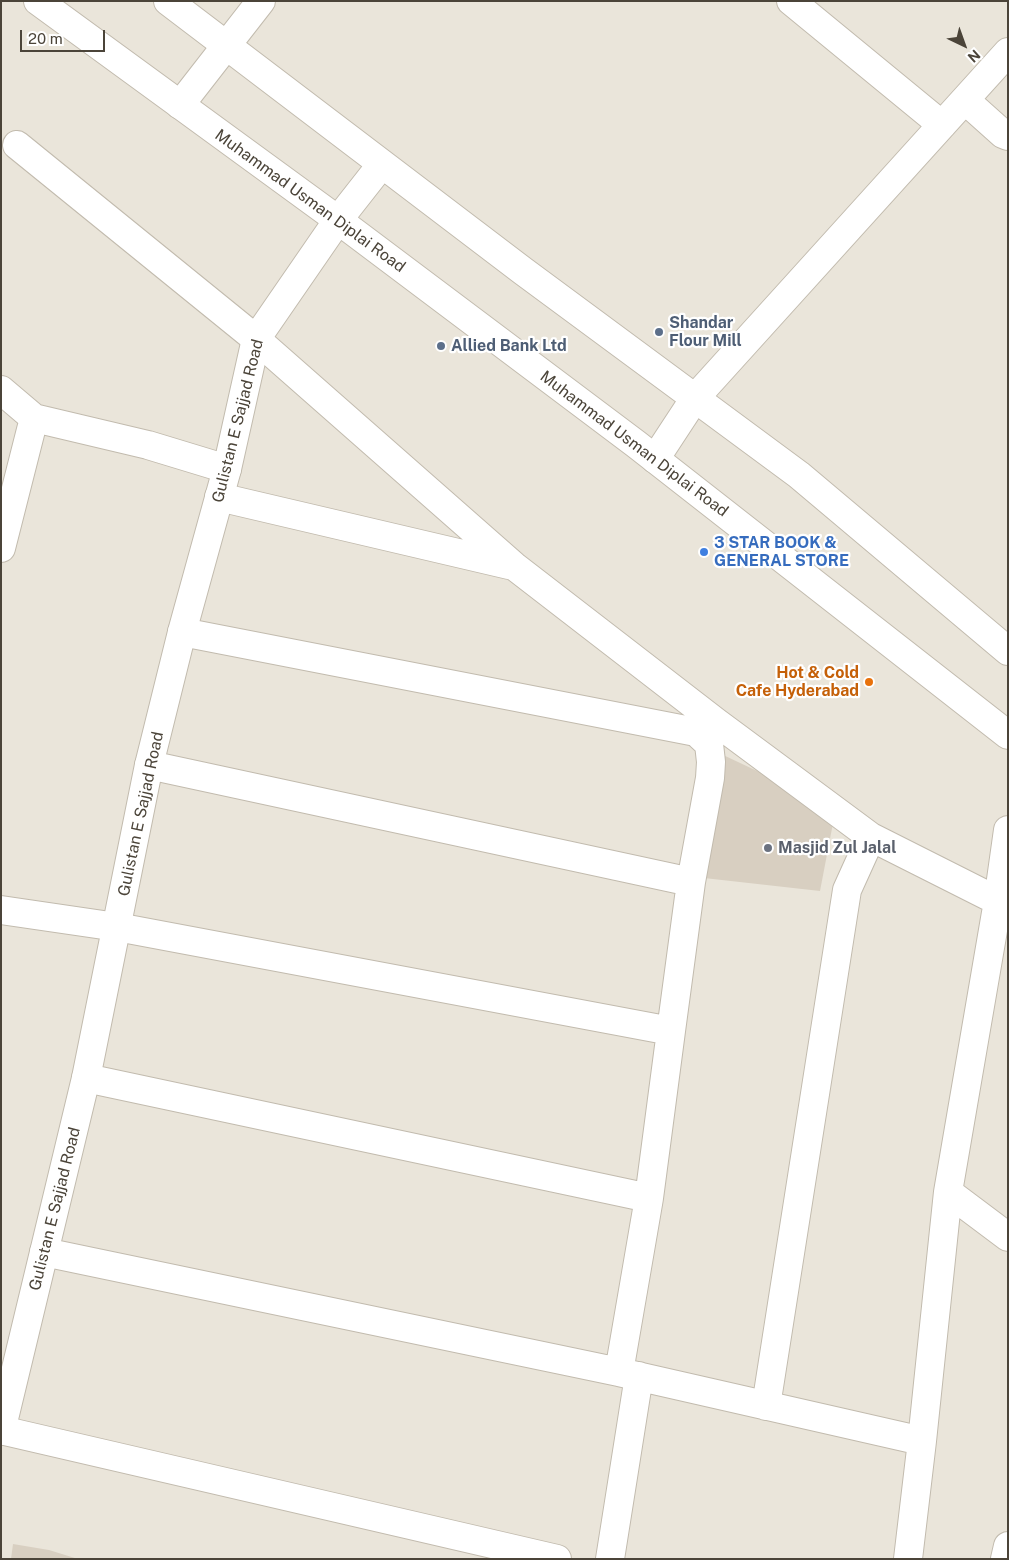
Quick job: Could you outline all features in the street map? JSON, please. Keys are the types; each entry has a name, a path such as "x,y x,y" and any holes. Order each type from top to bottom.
{"street":[{"name":"Muhammad Usman Diplai Road","path":"38,1 338,220 655,459 1008,735"},
{"path":"168,1 382,164 799,475 1008,651"},
{"path":"180,105 261,1"},
{"path":"792,1 942,125"},
{"path":"655,459 695,398 1008,52"},
{"path":"965,100 1003,134 1008,136"},
{"path":"17,145 256,339 514,566 716,722 871,837 998,901"},
{"name":"Gulistan E Sajjad Road","path":"1,1431 86,1078 149,765 182,632 227,469 256,339 338,220 382,164"},
{"path":"1,390 34,418 148,446 227,469"},
{"path":"1,548 34,418"},
{"path":"218,497 514,566"},
{"path":"182,632 696,732 709,744 710,778 691,882 649,1198 610,1559"},
{"path":"149,765 691,882"},
{"path":"908,1559 948,1192 998,901 1008,830"},
{"path":"766,1406 847,890 871,837"},
{"path":"1,910 117,927 671,1032"},
{"path":"86,1078 649,1198"},
{"path":"948,1192 1008,1237"},
{"path":"44,1252 629,1374 922,1441"},
{"path":"1,1431 557,1559"}],"shaded area":[{"path":"1,1 1008,1 1008,1559 1,1559"}],"building":[{"name":"Masjid Zul Jalal","path":"721,754 789,786 834,818 820,891 704,878"},
{"path":"13,1544 49,1550 78,1559 11,1559"}],"place":[{"name":"Shandar Flour Mill","path":"659,332"},
{"name":"Allied Bank Ltd","path":"441,346"},
{"name":"3 STAR BOOK & GENERAL STORE","path":"704,552"},
{"name":"Hot & Cold Cafe Hyderabad","path":"869,682"},
{"name":"Masjid Zul Jalal","path":"768,848"}]}
